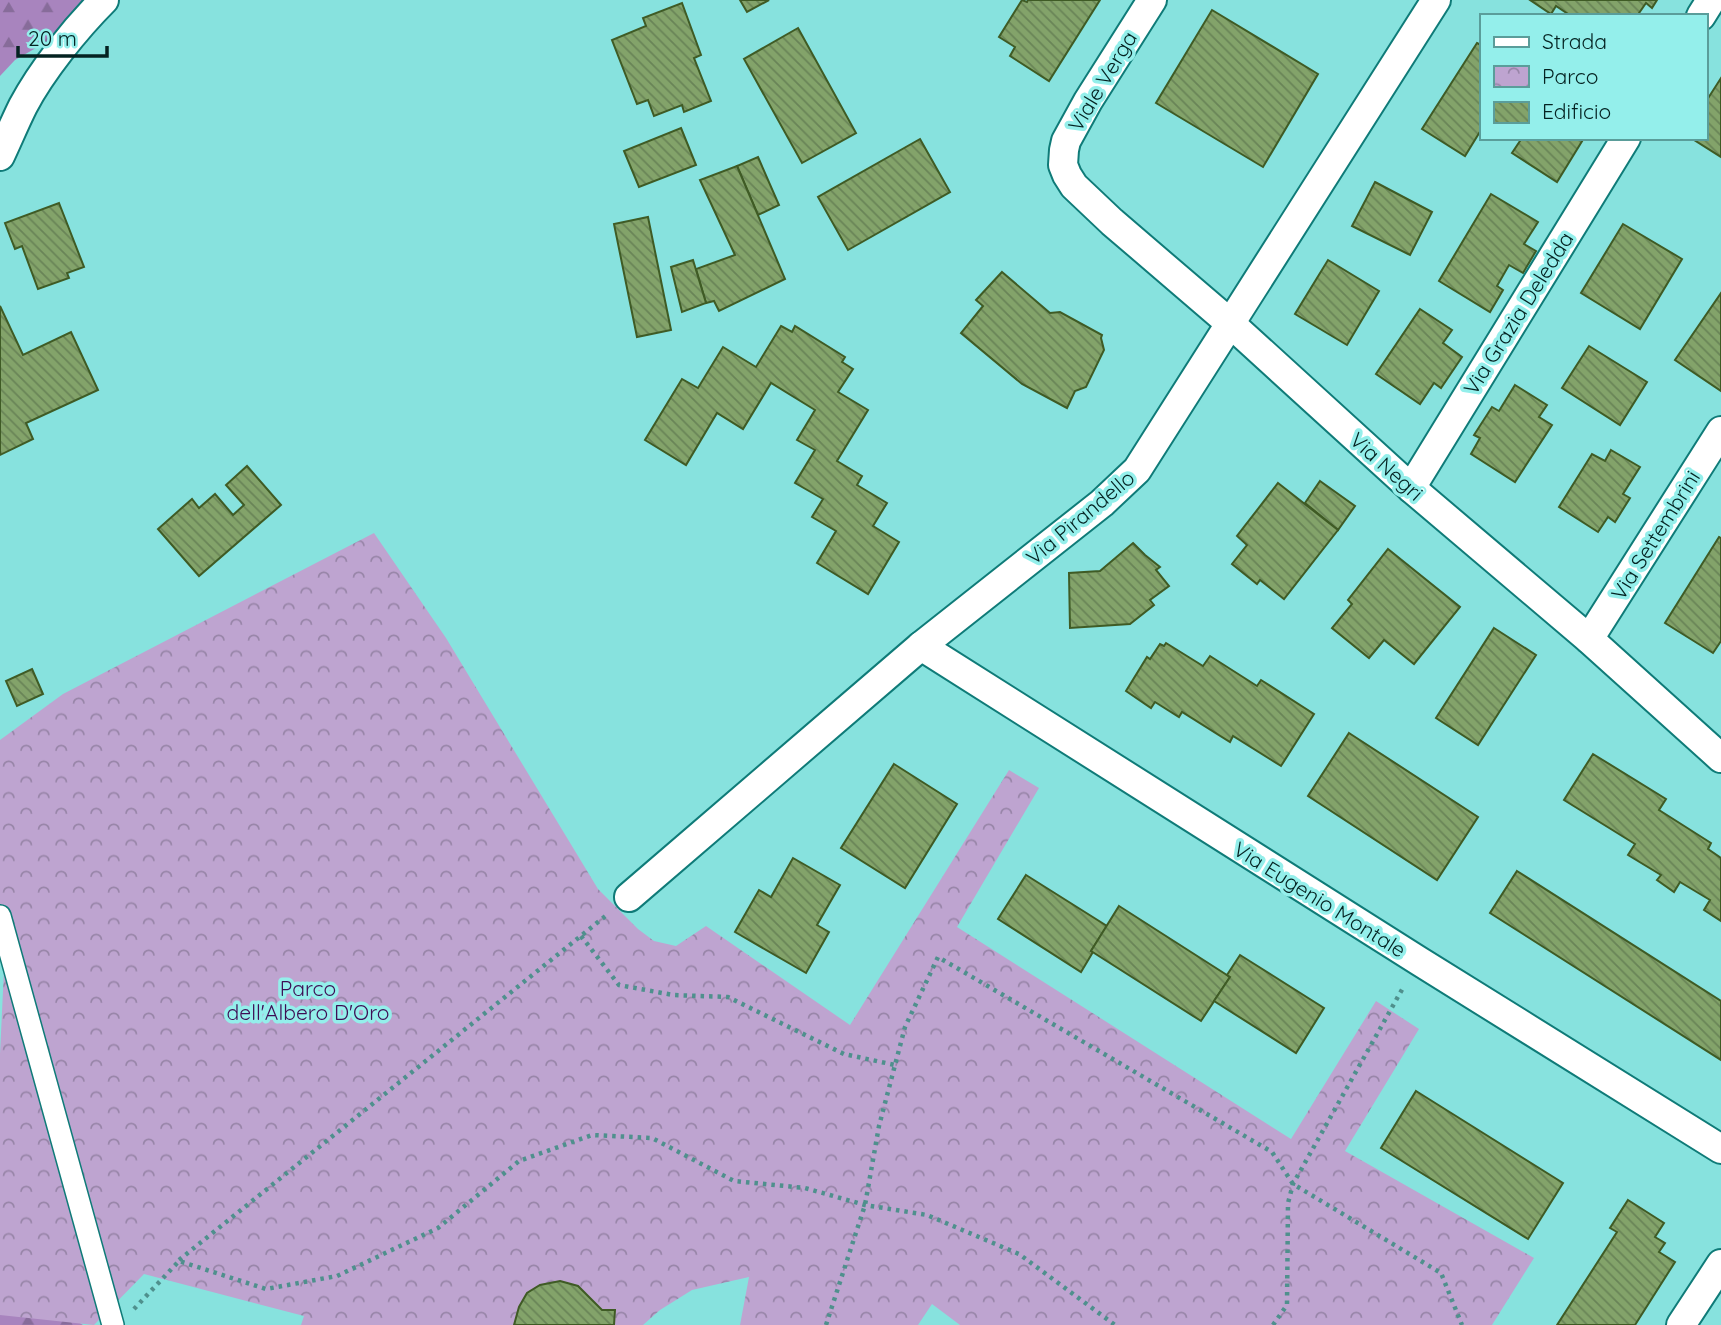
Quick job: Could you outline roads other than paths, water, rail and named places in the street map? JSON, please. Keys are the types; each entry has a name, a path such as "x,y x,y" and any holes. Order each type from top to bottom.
{"street":[{"path":"0,156 24,104 43,74 104,0"},
{"name":"Viale Verga","path":"1063,165 1066,141 1074,124 1152,0"},
{"name":"Via Pirandello","path":"629,897 920,646 1102,503 1138,470 1436,0"},
{"name":"Via Grazia Deledda","path":"1411,488 1625,140"},
{"name":"Via Negri","path":"1063,165 1074,186 1112,222 1231,324 1411,488 1588,639 1721,758"},
{"name":"Via Settembrini","path":"1588,639 1721,431"},
{"name":"Via Eugenio Montale","path":"920,646 1721,1149"},
{"path":"0,915 120,1320"},
{"path":"1681,1325 1721,1264"}],"park label":[{"name":"Parco dell'Albero D'Oro","path":"308,1000"}]}
